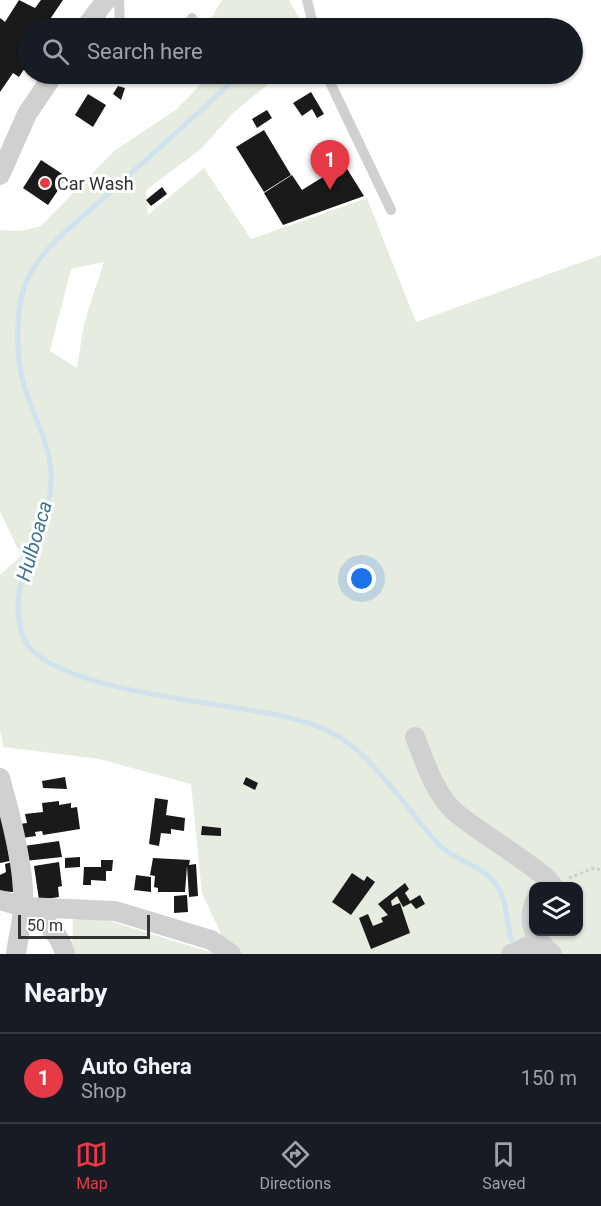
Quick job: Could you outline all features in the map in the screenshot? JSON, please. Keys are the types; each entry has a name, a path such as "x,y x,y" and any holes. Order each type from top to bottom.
{"street":[{"path":"92,18 106,0"},
{"path":"0,175 27,114 47,84"},
{"path":"415,737 430,775 452,810 549,882"},
{"path":"0,778 18,856 24,907 16,954"},
{"path":"0,900 24,907 115,910 211,940 231,954"},
{"path":"24,907 51,928 61,940 65,954"},
{"path":"511,954 545,948"}],"lane":[{"path":"118,0 119,18"},
{"path":"307,0 312,18"},
{"path":"331,84 392,210"}],"path":[{"path":"561,882 580,872 594,868 601,870"}],"shaded area":[{"path":"222,0 289,0 299,18 211,18"},
{"path":"201,84 269,84 234,112 201,149 146,190 148,215 204,168 251,239 367,198 416,322 601,255 601,954 216,954 221,934 202,893 191,784 99,759 3,747 0,729 0,575 21,556 0,511 0,230 21,231 41,226 114,151 177,109","holes":["104,262 84,323 77,368 50,351 71,269"]},
{"path":"90,915 216,954 72,954 73,917"}],"building":[{"path":"19,0 35,8 41,0 63,0 51,18 18,18 18,76 13,73 0,92 0,18 5,22"},
{"path":"118,86 125,88 121,100 113,94"},
{"path":"311,92 324,114 317,118 312,109 302,116 293,103"},
{"path":"88,94 106,105 93,127 75,115"},
{"path":"267,110 272,118 257,128 252,119"},
{"path":"264,130 291,175 264,192 236,147"},
{"name":"Car Wash","path":"41,160 67,177 48,205 23,188"},
{"path":"344,164 364,196 283,225 264,193 292,175 302,190"},
{"path":"162,187 167,194 151,206 146,200"},
{"path":"65,777 67,789 43,788 42,781"},
{"path":"246,777 258,783 255,790 243,784"},
{"path":"155,798 168,800 166,815 185,818 184,831 171,829 171,834 161,833 159,846 149,844"},
{"path":"59,801 59,805 71,803 71,808 77,807 80,829 43,835 42,831 35,832 36,836 22,838 20,824 27,823 25,814 43,812 42,803"},
{"path":"0,807 10,861 0,863"},
{"path":"202,826 221,828 221,836 201,835"},
{"path":"59,841 62,857 25,861 24,846"},
{"path":"80,857 80,867 65,868 65,858"},
{"path":"153,858 190,860 189,865 196,864 198,896 189,897 187,866 185,892 158,892 158,888 154,887 155,876 150,875"},
{"path":"101,860 113,860 112,871 106,871 106,881 91,880 91,885 83,885 84,867 101,867"},
{"path":"12,862 13,892 0,891 0,875 6,872 5,864"},
{"path":"59,862 62,886 58,887 59,897 39,900 34,866"},
{"path":"352,873 364,881 367,876 375,882 351,915 332,902"},
{"path":"136,875 151,877 151,892 134,890"},
{"path":"405,883 409,889 405,893 410,901 420,895 425,904 416,909 411,903 403,907 397,896 391,901 392,906 400,903 410,933 371,949 359,918 368,914 373,926 383,922 381,918 388,915 378,904"},
{"path":"187,895 188,912 174,913 174,896"}],"waterway":[{"name":"Hulboaca","path":"229,84 61,236 40,259 25,285 18,322 19,361 25,390 46,445 51,472 50,493 45,514 23,575 19,596 18,617 24,639 40,657 66,671 101,683 140,692 253,710 306,722 332,733 361,753 438,844 452,855 484,872 496,884 504,903 511,939"}],"place":[{"name":"Car Wash","path":"45,183"},
{"name":"Auto Ghera","path":"330,190"}]}
